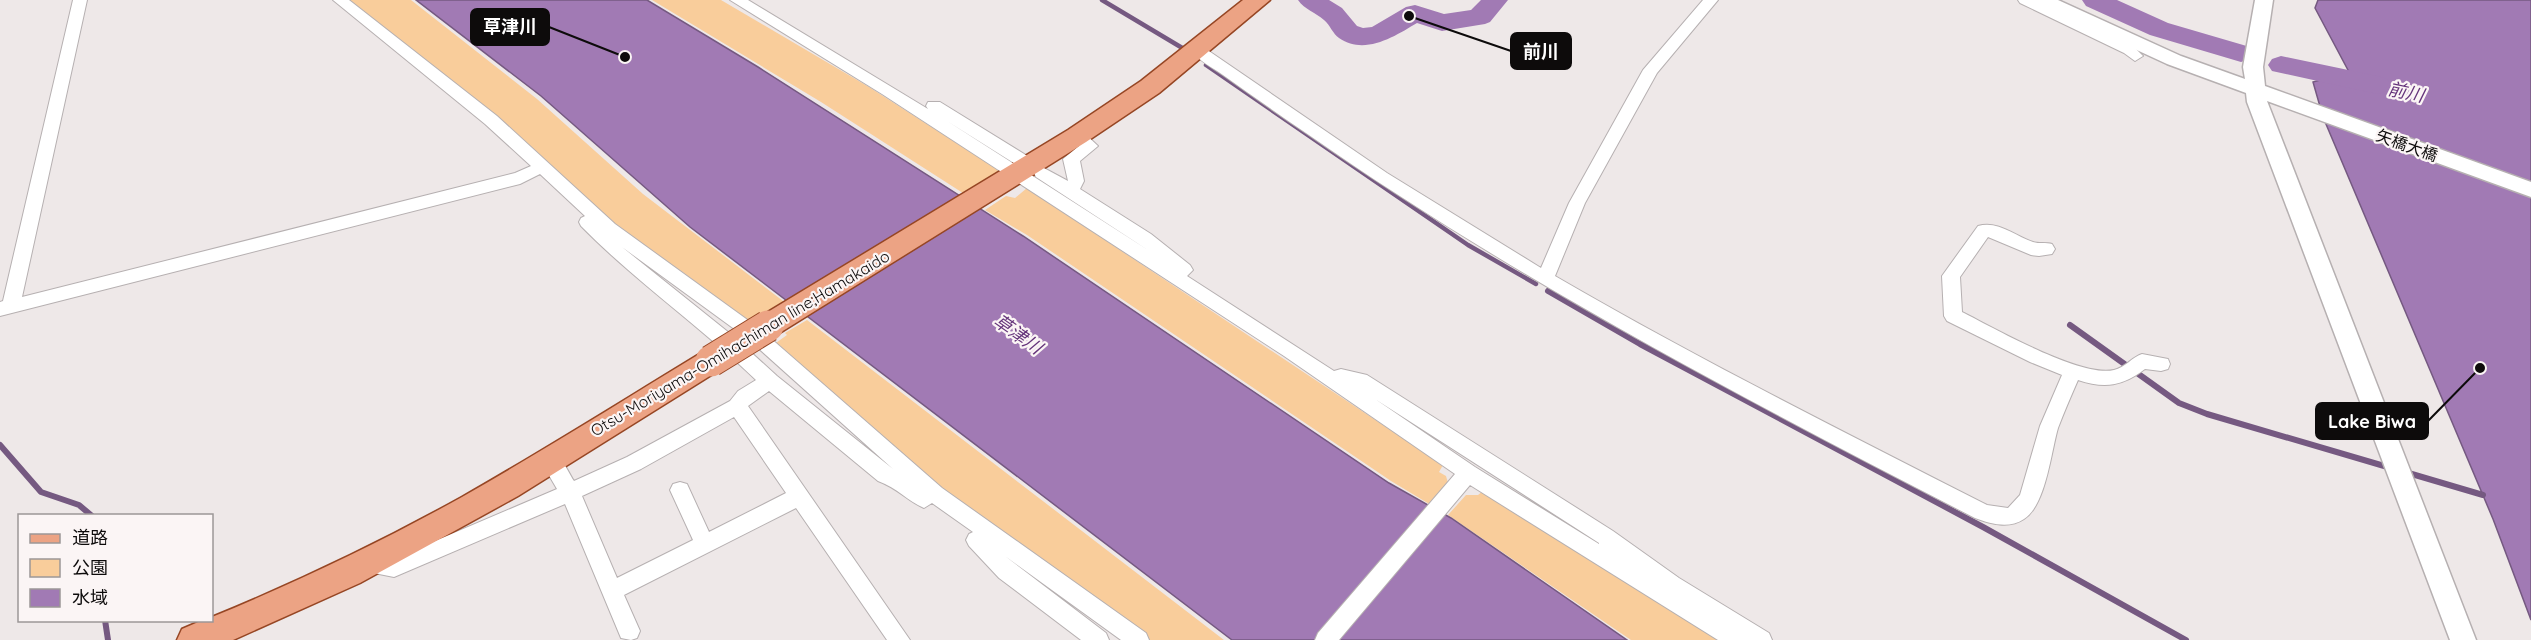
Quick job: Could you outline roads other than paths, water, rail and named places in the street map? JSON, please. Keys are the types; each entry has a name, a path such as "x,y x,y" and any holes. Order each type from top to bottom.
{"main road":[{"name":"Otsu-Moriyama-Omihachiman line;Hamakaido","path":"194,640 238,623 366,564 440,525 550,460 711,361 745,333 1077,136 1150,87 1258,0"}],"street":[{"path":"80,0 5,307 520,178 532,171"},
{"path":"327,0 481,122 621,256 727,341 770,381 885,475 903,477 935,494 1138,640"},
{"path":"340,0 491,120 609,228 745,333 763,355 976,540 1006,571 1098,640"},
{"path":"737,0 790,27 848,61 1013,174 1338,379 1468,473 1737,640"},
{"path":"754,0 790,27"},
{"path":"1545,278 1577,203 1651,70 1711,0"},
{"path":"2025,0 2129,50 2135,56"},
{"name":"矢橋大橋","path":"2043,0 2174,60 2254,69 2283,100 2531,190"},
{"path":"2264,0 2254,69 2463,640"},
{"path":"1197,50 1377,174 1494,248 1788,413 1982,512 1996,516 2012,516 2023,509 2034,482 2048,432 2072,373"},
{"path":"1071,191 1076,182 1071,159 1090,146 1077,136"},
{"path":"1042,173 1145,238 1177,266 1321,358 1338,379 1360,380 1606,537 1672,585 1761,640"},
{"path":"2046,249 2038,251 1996,230 1983,230 1951,276 1953,315 2072,373 2103,379 2119,378 2142,361 2161,364"},
{"path":"602,238 627,250 745,333"},
{"path":"366,564 394,568 570,492 634,463 737,406 745,396 770,381"},
{"path":"737,406 899,640"},
{"path":"550,460 570,492 629,631"},
{"path":"1326,640 1468,473"},
{"path":"680,490 705,544"},
{"path":"612,591 800,496"},
{"path":"976,540 1011,562 1120,640"}],"water":[{"path":"416,0 647,0 758,67 1023,236 1389,483 1451,518 1627,640 1232,640 690,227 541,96"},
{"path":"2318,0 2531,0 2531,620 2493,519 2323,117 2313,82 2349,72 2315,8"}],"waterway":[{"path":"1102,0 1184,49"},
{"name":"前川","path":"1311,0 1333,14 1348,32 1362,37 1379,34 1415,13 1442,23 1476,18 1481,16 1495,0"},
{"name":"前川","path":"2095,0 2159,29 2241,53"},
{"path":"1206,65 1468,245 1536,284"},
{"name":"前川","path":"2281,65 2377,85"},
{"path":"1548,291 1640,344 1983,527 2186,640"},
{"path":"2070,325 2179,403 2207,414 2391,468"},
{"path":"0,445 41,492 79,505 90,514"},
{"path":"2405,472 2483,495"},
{"path":"105,622 108,640"}],"place":[{"name":"前川","path":"1409,16"},
{"name":"草津川","path":"625,57"},
{"name":"Lake Biwa","path":"2480,368"}]}
